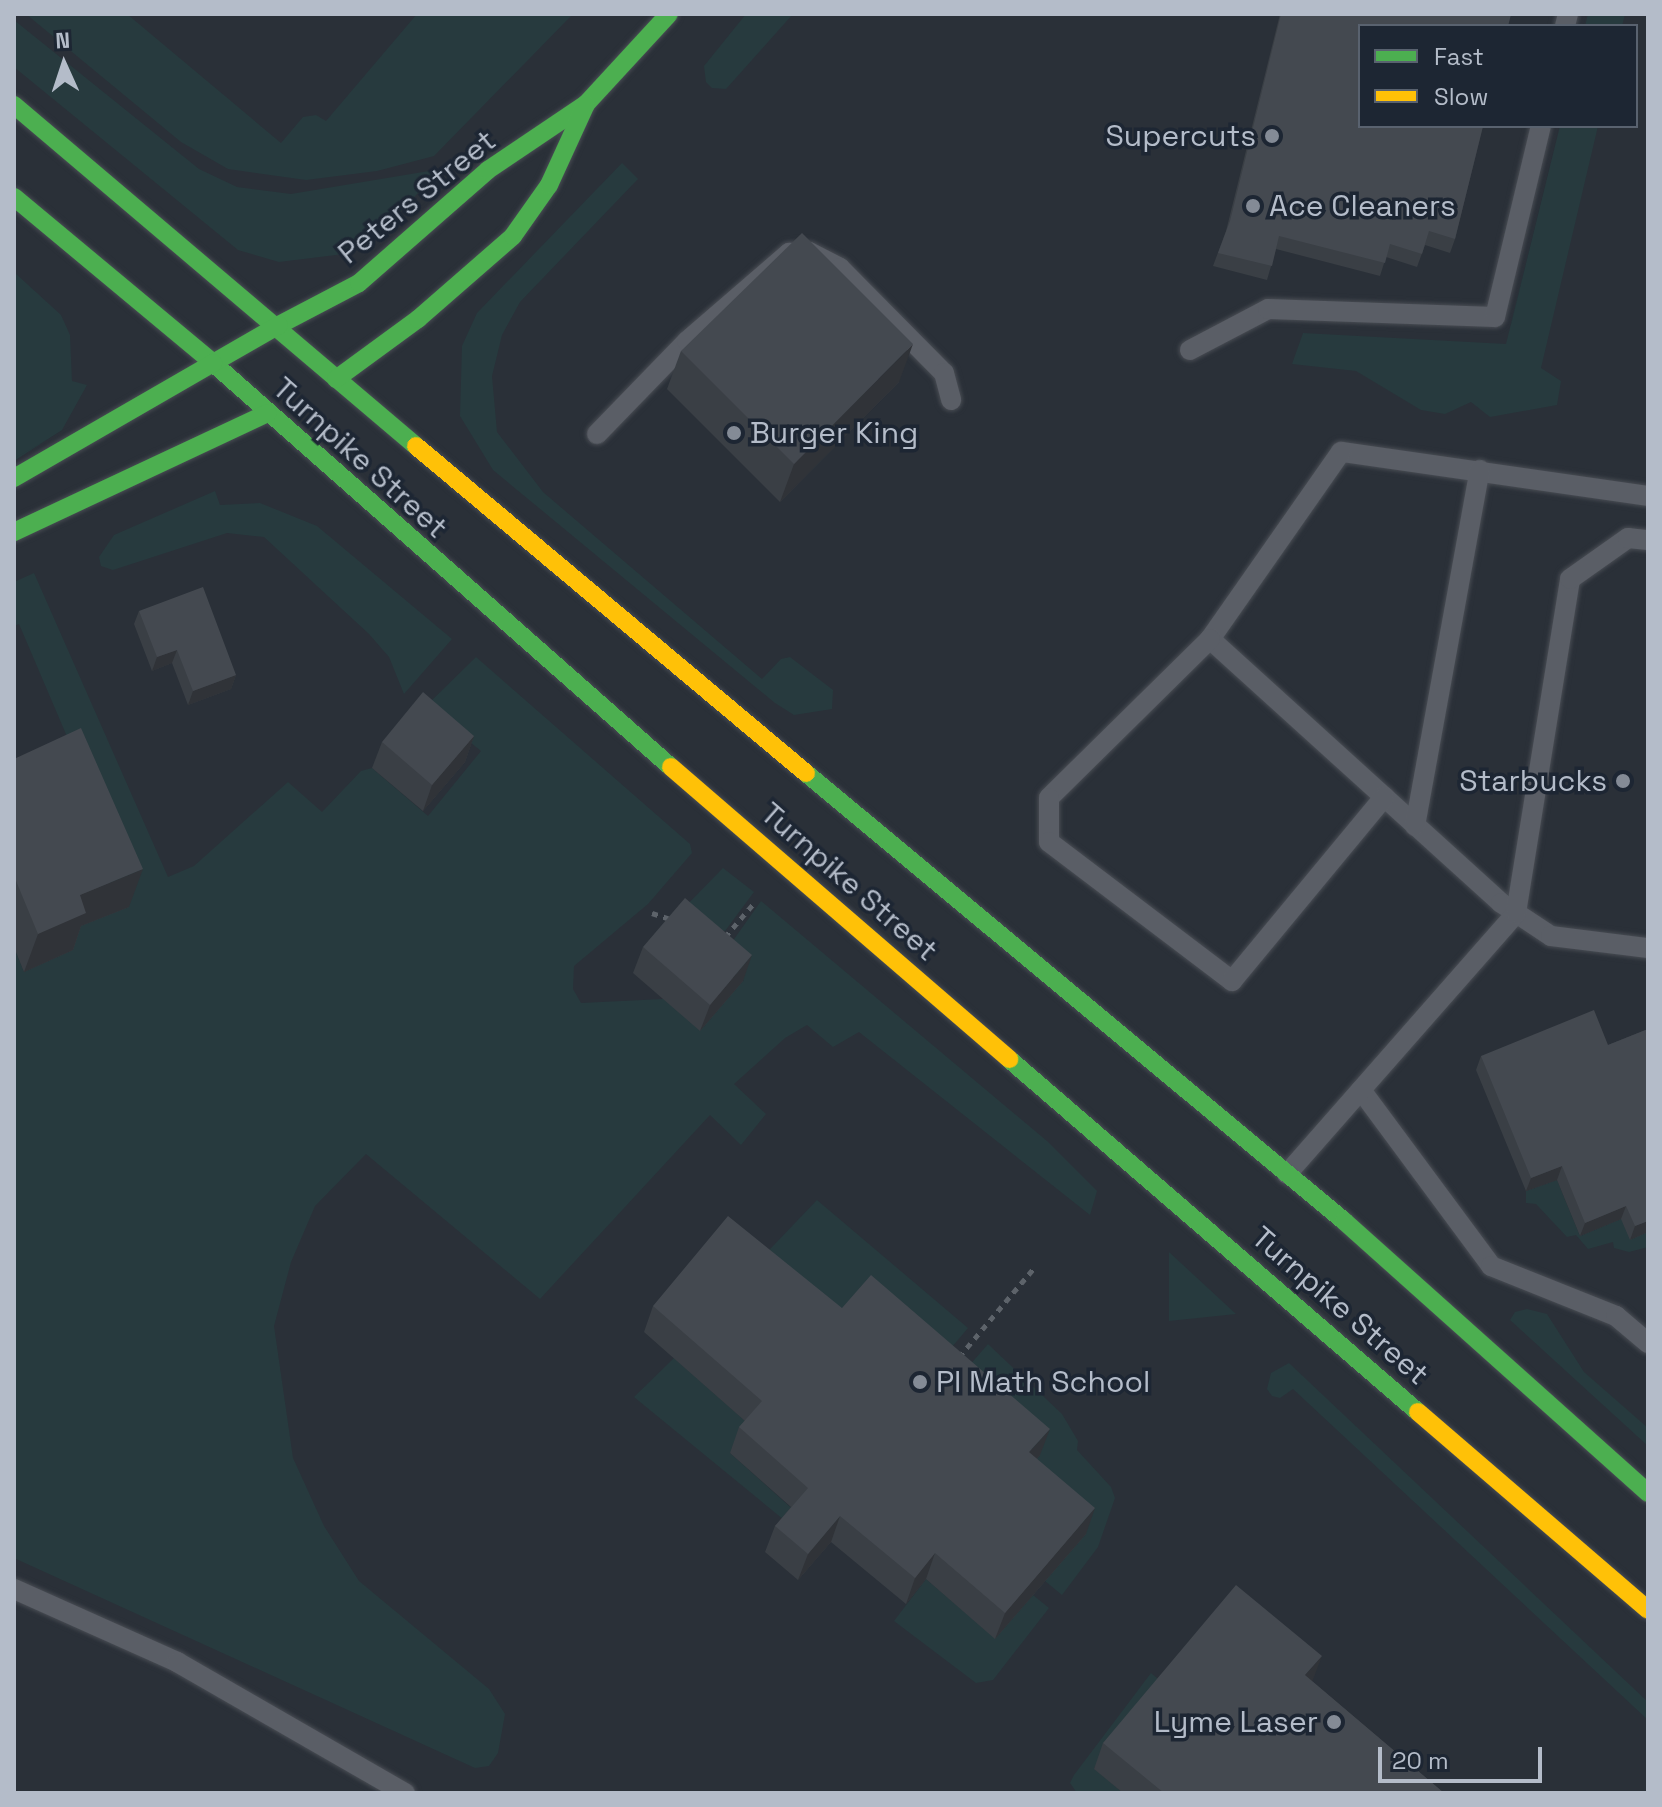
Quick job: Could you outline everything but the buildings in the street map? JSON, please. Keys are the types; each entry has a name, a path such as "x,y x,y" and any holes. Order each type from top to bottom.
{"main road":[{"name":"Peters Street","path":"213,363 359,283 488,170 586,104 669,14"},
{"name":"Peters Street","path":"329,382 418,319 513,236 549,185 586,104"},
{"name":"Turnpike Street","path":"14,105 279,325 329,382 1287,1174 1648,1493"},
{"name":"Turnpike Street","path":"14,197 213,363 1648,1610"},
{"path":"14,478 213,363"},
{"path":"14,532 295,399"}],"lane":[{"path":"1190,350 1268,309 1495,317 1541,128"},
{"path":"597,434 698,330 789,253 809,252 840,268 944,373 951,400"},
{"path":"1384,797 1232,981 1049,842 1049,798 1210,639 1341,452 1648,496"},
{"path":"1415,826 1480,470"},
{"path":"1287,1174 1516,913 1570,579 1628,538 1648,540"},
{"path":"1210,639 1415,826 1516,913 1551,936 1648,948"},
{"path":"1361,1090 1491,1266 1616,1316 1648,1343"},
{"path":"14,1589 177,1662 405,1793"}],"path":[{"path":"711,933 726,938 762,893"},
{"path":"652,913 681,923"},
{"path":"955,1362 1034,1268"}],"green space":[{"path":"26,14 127,14 281,143 303,117 316,115 326,121 417,14 573,14 434,156 377,171 306,180 228,169 181,142"},
{"path":"746,14 793,14 726,89 712,88 706,82 704,66"},
{"path":"1588,14 1625,14 1622,24 1586,24"},
{"path":"14,20 199,169 237,187 291,194 441,169 375,238 344,254 279,262 238,250 14,67"},
{"path":"1560,128 1598,128 1541,368 1561,381 1557,405 1490,417 1471,402 1445,414 1421,410 1356,371 1292,364 1303,333 1506,344"},
{"path":"622,163 638,179 520,302 502,335 492,376 497,432 543,492 762,679 781,659 790,657 833,690 832,709 794,715 775,703 493,470 460,416 462,346 477,313"},
{"path":"14,272 61,315 70,335 72,381 87,385 62,430 14,461"},
{"path":"215,491 220,505 260,503 317,526 452,639 404,694 389,657 369,634 264,537 227,533 113,570 101,566 99,557 114,535"},
{"path":"34,573 168,877 194,866 288,782 322,812 361,771 372,768 428,816 481,751 426,706 476,657 690,844 692,853 648,904 574,966 573,989 581,1003 663,999 744,981 720,959 761,901 1047,1141 1097,1191 1090,1215 859,1032 833,1047 807,1025 785,1038 734,1084 766,1114 741,1145 710,1115 540,1299 366,1154 315,1206 291,1262 274,1326 293,1458 324,1526 359,1581 489,1689 505,1714 498,1753 489,1766 475,1768 14,1558 14,947 24,972 72,950 77,760 19,624 14,626 14,582"},
{"path":"723,868 754,892 725,931 677,915"},
{"path":"1557,1180 1580,1236 1621,1219 1648,1232 1648,1247 1629,1252 1614,1248 1613,1242 1588,1249 1576,1235 1567,1237 1536,1204 1526,1203 1526,1191"},
{"path":"817,1200 968,1328 936,1366 832,1334 752,1268"},
{"path":"1169,1252 1236,1314 1169,1321"},
{"path":"1527,1309 1547,1314 1584,1372 1648,1428 1648,1446 1510,1320 1515,1312"},
{"path":"988,1344 1062,1414 1078,1441 1077,1450 1111,1487 1115,1498 1098,1547 1062,1595 1045,1581 1020,1478 1040,1455 955,1382"},
{"path":"674,1358 752,1427 730,1453 798,1514 789,1524 634,1397"},
{"path":"1289,1363 1648,1702 1648,1720 1293,1389 1280,1398 1272,1396 1267,1389 1271,1373"},
{"path":"926,1579 995,1638 1033,1595 1049,1608 993,1680 976,1683 894,1621"},
{"path":"1151,1673 1164,1684 1094,1768 1123,1793 1077,1793 1070,1783 1074,1775"}],"traffic: fast":[{"path":"279,325 359,283 488,170 586,104 669,14"},
{"path":"336,379 418,319 513,236 549,185 586,104"},
{"path":"14,105 416,446"},
{"path":"14,197 213,363 671,767"},
{"path":"213,363 279,325"},
{"path":"14,478 213,363"},
{"path":"14,532 268,413"},
{"path":"806,773 1344,1221 1648,1493"},
{"path":"1009,1059 1418,1412"}],"traffic: slow":[{"path":"416,446 806,773"},
{"path":"671,767 1009,1059"},
{"path":"1418,1412 1648,1610"}],"place":[{"name":"Supercuts","path":"1272,136"},
{"name":"Ace Cleaners","path":"1253,206"},
{"name":"Burger King","path":"734,433"},
{"name":"Starbucks","path":"1623,781"},
{"name":"PI Math School","path":"920,1382"},
{"name":"Lyme Laser","path":"1334,1722"}]}
